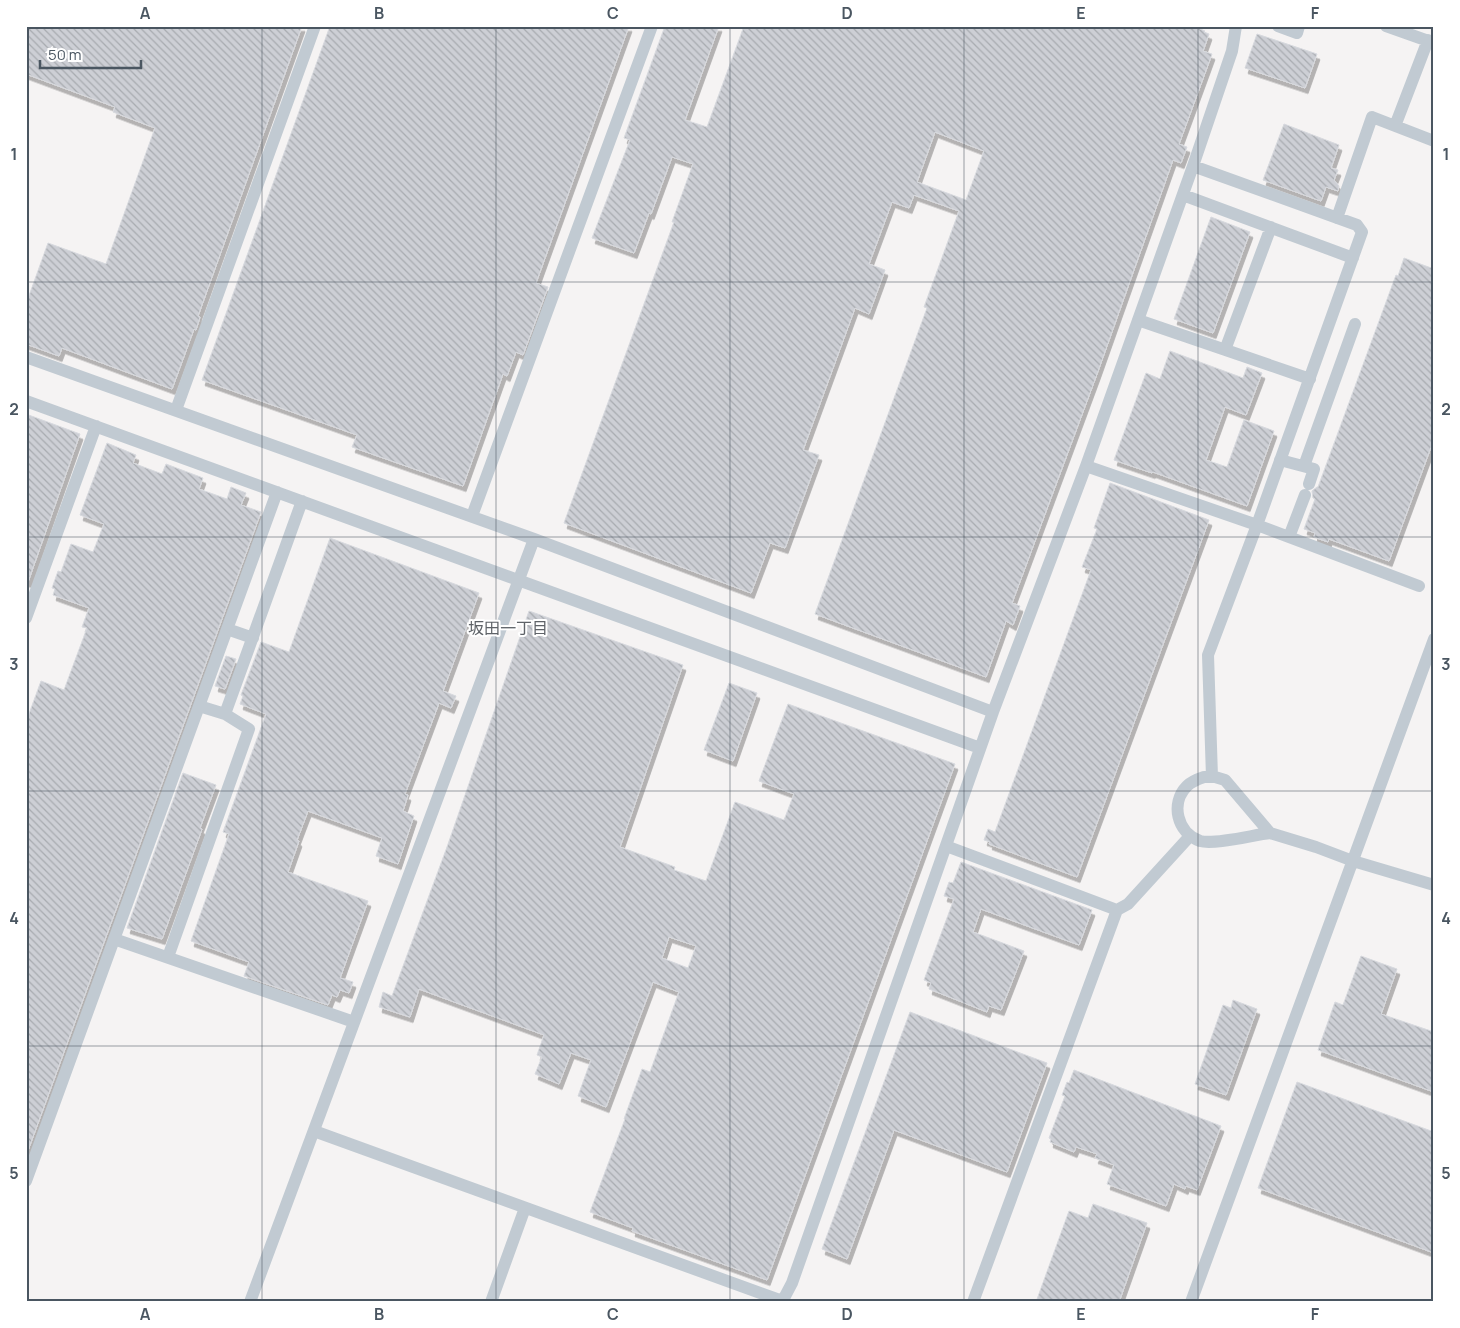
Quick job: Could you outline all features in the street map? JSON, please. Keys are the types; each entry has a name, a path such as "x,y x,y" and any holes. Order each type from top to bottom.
{"street":[{"path":"176,410 315,26"},
{"path":"472,516 652,26"},
{"path":"1278,26 1297,33 1299,26"},
{"path":"1386,26 1431,42 1395,126"},
{"path":"314,1131 784,1301 792,1284 980,748 1086,466 1183,195 1232,51 1233,28"},
{"path":"1337,218 1372,117 1434,141"},
{"path":"1193,166 1357,225 1362,232 1257,525 1208,655 1212,777"},
{"path":"1183,195 1353,258"},
{"path":"1225,350 1271,227"},
{"path":"1138,320 1310,379"},
{"path":"1304,466 1355,324"},
{"path":"26,357 472,516 993,712"},
{"path":"26,401 980,748"},
{"path":"26,618 96,426"},
{"path":"1280,460 1314,469 1289,538"},
{"path":"1086,466 1257,525 1419,586"},
{"path":"26,1181 277,492"},
{"path":"225,714 302,501"},
{"path":"250,1302 534,539"},
{"path":"227,629 253,638"},
{"path":"1191,1302 1434,639"},
{"path":"168,957 249,729 225,714 199,706"},
{"path":"1270,833 1225,780 1212,777 1194,780 1180,796 1177,807 1178,818 1190,836 1200,841 1211,842 1270,833 1353,861 1434,885"},
{"path":"974,1302 1117,910 1128,904 1190,836"},
{"path":"946,846 1117,910"},
{"path":"114,939 354,1022"},
{"path":"491,1302 526,1208"}],"building":[{"path":"26,26 302,26 198,316 200,317 196,330 194,329 172,389 62,348 59,356 26,344 26,304 48,243 106,264 155,128 113,112 115,107 26,74"},
{"path":"330,26 629,26 536,283 548,287 523,355 516,352 507,376 503,374 463,486 352,447 357,435 202,380"},
{"path":"665,26 719,26 685,120 707,127 744,26 1193,26 1209,34 1203,51 1212,54 1179,144 1187,147 1181,163 1173,160 1097,374 1012,603 1020,606 1013,625 1006,621 986,677 815,614 927,308 924,307 959,211 914,195 909,208 892,202 869,264 885,270 869,314 855,308 803,450 819,455 785,548 770,543 751,593 564,523 674,222 672,222 693,164 672,157 634,253 592,238 630,140 624,138","holes":["935,132 984,151 966,200 917,182"]},
{"path":"1257,34 1317,54 1305,88 1245,68"},
{"path":"1284,124 1339,145 1331,168 1338,170 1334,180 1339,186 1338,191 1326,187 1321,201 1263,180"},
{"path":"1211,217 1250,232 1213,333 1174,319"},
{"path":"1404,258 1434,269 1434,439 1389,561 1329,539 1328,542 1314,537 1315,533 1304,529 1315,499 1313,498 1312,491 1318,487 1396,275 1398,276"},
{"path":"1170,351 1243,378 1247,367 1262,373 1246,415 1225,407 1206,460 1227,467 1244,420 1274,431 1247,506 1114,460 1146,373 1160,379"},
{"path":"26,414 80,434 28,582 26,581"},
{"path":"107,443 136,455 133,463 162,474 166,464 203,478 199,489 227,499 231,487 246,493 241,505 261,512 26,1156 26,722 41,681 64,690 87,628 82,627 89,608 53,595 55,589 52,588 58,571 61,572 71,544 93,552 104,524 80,515"},
{"path":"1110,483 1209,520 1077,877 989,844 990,842 984,840 988,829 995,832 1091,570 1082,567 1097,529 1094,528"},
{"path":"330,538 479,593 443,691 456,696 451,708 439,703 405,794 408,795 403,811 414,816 398,864 376,856 382,838 308,811 297,840 299,841 288,872 368,901 340,978 353,982 349,993 340,990 337,997 332,995 328,1005 244,976 249,962 191,941 229,834 223,832 266,714 240,704 243,696 241,695 261,642 289,652"},
{"path":"529,611 683,665 620,847 675,867 674,870 706,881 735,802 784,820 794,794 759,781 788,704 955,764 767,1280 632,1231 633,1228 590,1212 642,1069 650,1072 679,992 653,982 606,1107 578,1096 591,1060 571,1053 559,1084 535,1074 542,1057 537,1055 544,1035 419,989 410,1017 379,1007 383,992 392,996 447,847","holes":["669,937 696,946 688,968 662,958"]},
{"path":"226,656 236,659 225,689 215,686"},
{"path":"729,683 757,693 733,761 704,750"},
{"path":"183,773 216,785 162,939 127,928"},
{"path":"961,862 1092,910 1079,945 981,909 973,932 1024,951 1001,1010 989,1006 987,1012 929,989 931,983 924,980 954,899 944,896 949,882 953,883"},
{"path":"1361,956 1397,969 1381,1014 1434,1032 1434,1092 1318,1050 1335,1002 1343,1005"},
{"path":"1233,1000 1257,1009 1226,1095 1195,1084 1223,1005 1231,1008"},
{"path":"910,1012 1047,1063 1007,1172 894,1130 847,1259 822,1249"},
{"path":"1074,1070 1221,1126 1197,1190 1186,1186 1185,1189 1174,1184 1166,1206 1107,1184 1114,1165 1095,1158 1097,1154 1076,1147 1074,1152 1050,1142 1051,1139 1049,1138 1065,1096 1062,1095"},
{"path":"1297,1082 1434,1132 1434,1253 1258,1188"},
{"path":"1093,1204 1147,1223 1119,1302 1036,1302 1069,1211 1088,1218"}],"district":[{"name":"坂田一丁目","path":"508,628"}]}
